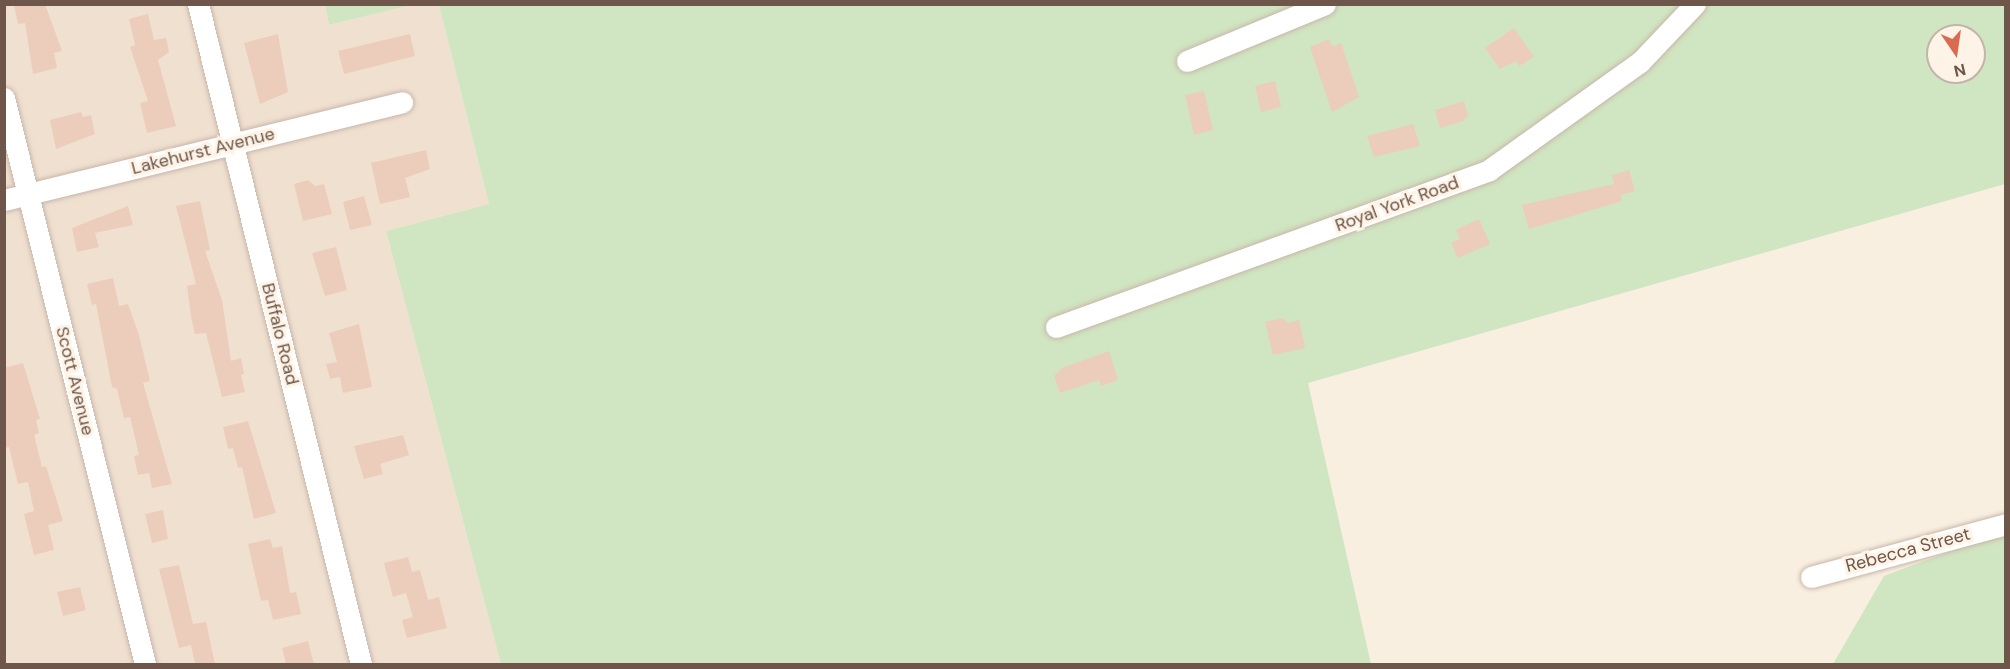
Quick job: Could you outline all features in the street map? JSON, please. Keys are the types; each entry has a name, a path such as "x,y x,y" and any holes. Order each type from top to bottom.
{"street":[{"name":"Buffalo Road","path":"198,4 361,664"},
{"path":"1187,61 1325,4"},
{"name":"Royal York Road","path":"1056,327 1489,170 1640,62 1695,4"},
{"name":"Scott Avenue","path":"4,98 145,664"},
{"name":"Lakehurst Avenue","path":"4,200 402,102"},
{"name":"Rebecca Street","path":"1811,577 2006,524"}],"shaded area":[{"path":"4,5 325,5 329,25 411,5 439,5 489,204 386,231 501,664 5,664"}],"green space":[{"path":"325,4 411,4 411,5 329,25"},
{"path":"439,5 2005,5 2005,184 1308,383 1371,664 501,664 386,231 489,204"},
{"path":"2005,531 2005,664 1833,664 1884,576"}],"building":[{"path":"45,4 62,51 54,53 57,68 33,74 25,23 18,24 14,6"},
{"path":"148,14 154,40 166,38 169,52 158,60 176,126 147,133 140,103 148,101 130,47 135,45 129,19"},
{"path":"1514,28 1534,57 1519,66 1516,61 1500,69 1485,48"},
{"path":"278,34 288,92 260,104 244,43"},
{"path":"410,34 415,56 344,74 338,51"},
{"path":"1329,39 1333,47 1341,43 1359,97 1332,112 1310,47"},
{"path":"1275,81 1281,107 1261,112 1255,86"},
{"path":"1204,91 1213,130 1194,135 1185,95"},
{"path":"1464,101 1468,115 1463,121 1440,128 1435,110"},
{"path":"81,112 83,117 91,115 95,134 56,149 50,120"},
{"path":"1413,124 1420,146 1374,157 1367,136"},
{"path":"426,150 430,169 405,178 410,197 380,204 371,163"},
{"path":"1629,170 1635,191 1620,195 1622,201 1529,229 1522,205 1614,184 1612,175"},
{"path":"308,180 315,186 324,184 332,214 303,221 294,184"},
{"path":"364,196 372,225 350,230 343,202"},
{"path":"200,201 210,250 205,251 222,300 231,361 241,358 244,374 241,375 245,392 222,397 206,333 195,334 187,286 196,284 176,206"},
{"path":"128,206 133,225 95,233 99,247 77,252 72,228"},
{"path":"1479,219 1490,244 1458,258 1451,243 1460,239 1456,230"},
{"path":"336,247 347,290 325,296 312,253"},
{"path":"113,278 119,306 128,304 139,335 150,381 143,383 172,484 152,488 149,473 138,475 134,456 139,455 130,417 124,418 117,389 112,387 96,304 92,305 87,284"},
{"path":"1282,318 1288,323 1299,320 1305,348 1273,355 1265,322"},
{"path":"359,324 372,387 343,393 340,377 330,379 326,364 337,362 329,333"},
{"path":"1109,351 1118,380 1101,386 1099,380 1060,393 1054,376 1062,368"},
{"path":"23,363 40,419 36,420 39,433 34,435 42,467 46,466 63,521 48,525 54,550 34,555 24,514 34,511 28,482 18,484 9,447 4,448 4,368"},
{"path":"248,421 276,513 254,519 242,467 238,468 233,448 228,449 223,427"},
{"path":"403,435 409,455 380,464 383,474 364,479 354,446"},
{"path":"163,510 168,539 152,543 145,514"},
{"path":"270,539 273,548 282,546 290,593 296,592 301,614 273,620 268,600 261,601 248,544"},
{"path":"408,557 412,572 420,570 428,600 439,597 447,628 407,638 402,620 413,617 406,593 393,597 384,563"},
{"path":"179,565 193,624 206,622 215,664 195,664 191,645 179,648 159,569"},
{"path":"80,587 86,610 63,616 57,592"},
{"path":"308,641 314,664 286,664 282,648"}]}
